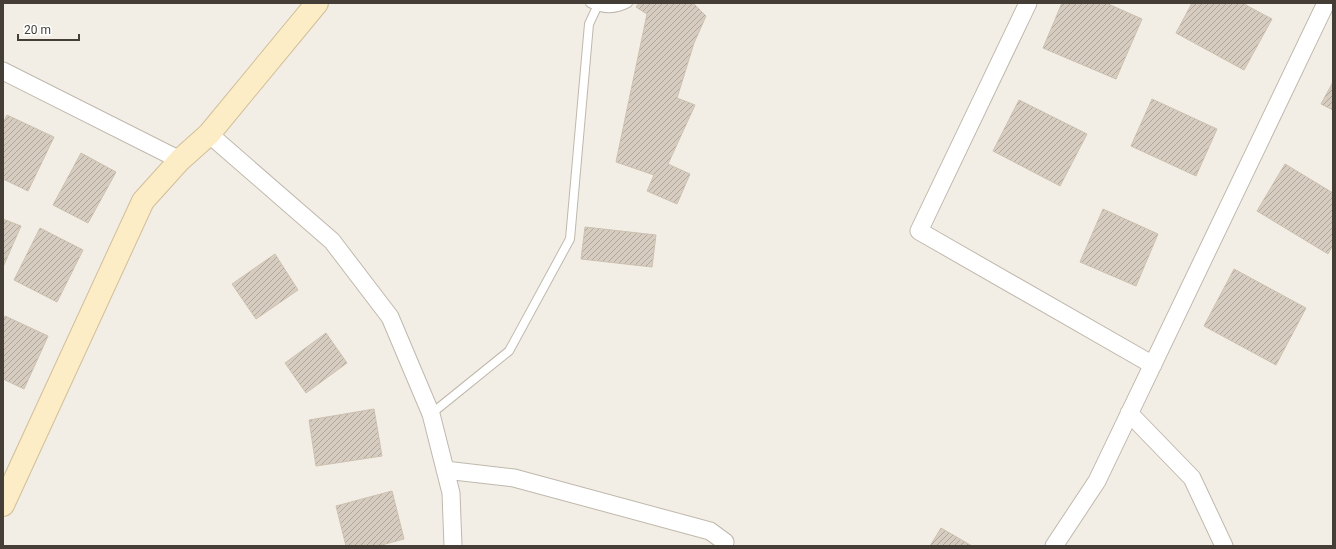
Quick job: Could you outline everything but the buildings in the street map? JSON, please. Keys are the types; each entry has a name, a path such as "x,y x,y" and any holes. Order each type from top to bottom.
{"street":[{"path":"3,505 143,201 180,160 209,134 317,3"},
{"path":"1028,3 919,231 1153,365"},
{"path":"1054,546 1097,481 1326,3"},
{"path":"3,71 180,160"},
{"path":"209,134 332,242 390,317 431,414 451,493 453,546"},
{"path":"1129,413 1192,478 1224,546"},
{"path":"445,470 514,478 710,531 725,542 724,546"}],"lane":[{"path":"431,414 509,351 570,239 590,24 594,5 609,9 628,3"}]}
